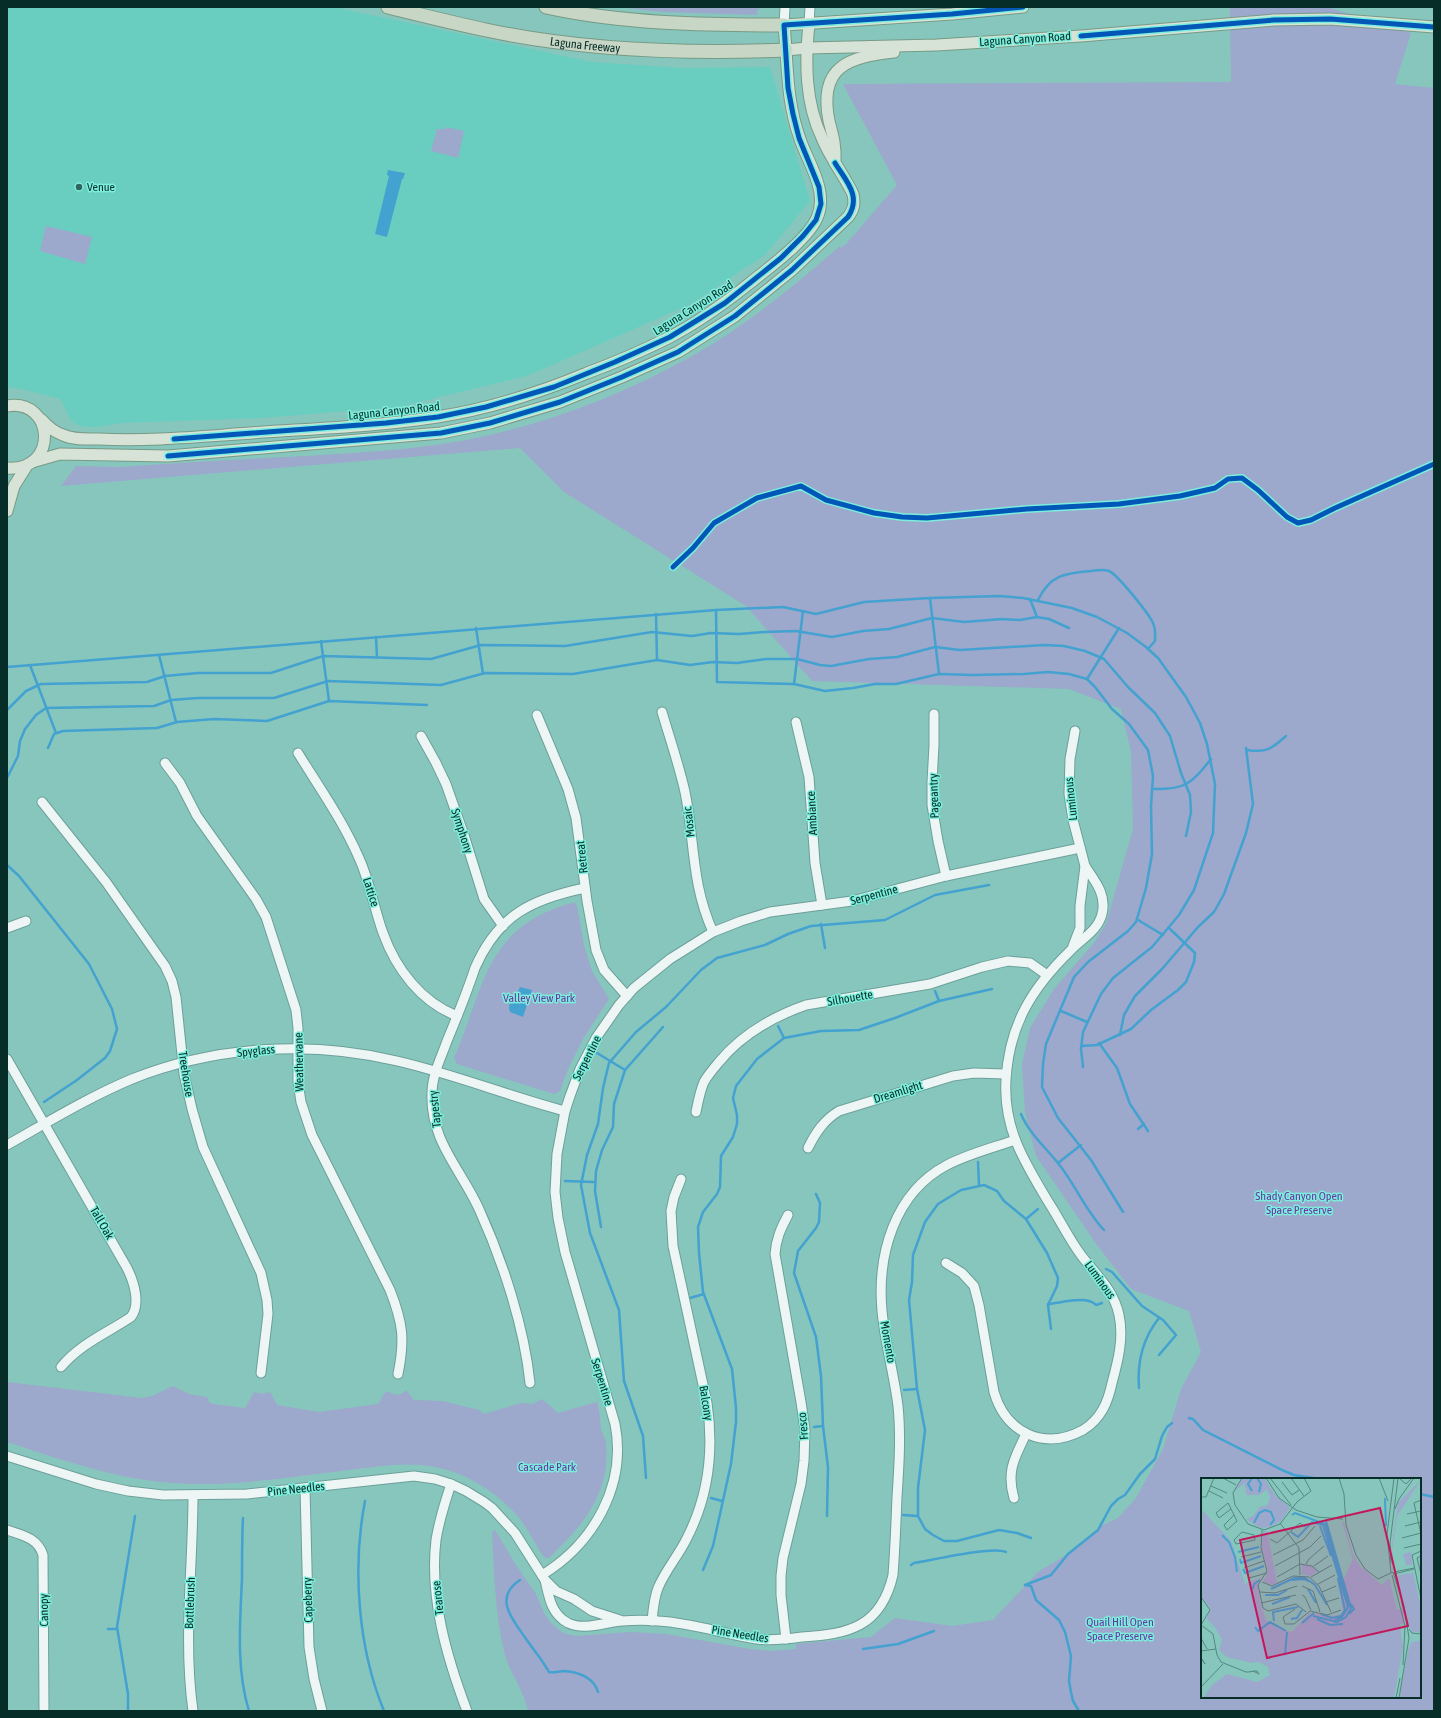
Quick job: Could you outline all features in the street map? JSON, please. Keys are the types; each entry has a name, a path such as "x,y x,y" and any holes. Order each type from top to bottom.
{"highway":[{"name":"Laguna Freeway","path":"388,7 487,30 587,45 665,51 786,50"},
{"path":"546,7 562,11 643,21 700,24 784,25"}],"main road":[{"path":"784,25 952,14 1023,7"},
{"name":"Laguna Canyon Road","path":"786,50 807,48 937,45 1081,36 1274,20 1330,19 1434,27"},
{"name":"Laguna Canyon Road","path":"7,468 29,465 60,454 168,456 441,433 490,423 560,402 622,378 684,348 735,316 792,270 848,217 854,209 853,194 822,138 811,106 808,89 807,48 809,24"},
{"name":"Laguna Canyon Road","path":"7,406 13,405 26,408 38,415 53,430 69,437 116,440 174,439 386,423 438,416 486,407 554,387 670,337 726,303 781,258 803,236 816,220 821,204 817,181 799,138 793,114 788,88 784,25"},
{"path":"835,163 835,141 829,120 828,98 828,89 834,74 848,62 858,58 877,54 924,49 937,45"},
{"path":"7,511 14,486 29,465 41,452 44,443 42,420"},
{"path":"386,423 394,436"}],"street":[{"path":"784,25 785,7"},
{"path":"809,24 810,7"},
{"name":"Mosaic","path":"662,712 684,791 698,888 707,920 713,932"},
{"name":"Pageantry","path":"934,714 932,805 946,876"},
{"name":"Retreat","path":"537,715 563,776 573,805 579,835 585,888 593,936 600,960 610,978 627,996"},
{"name":"Ambiance","path":"796,722 809,776 815,863 822,905"},
{"name":"Luminous","path":"946,1263 962,1273 974,1286 979,1305 994,1392 1007,1419 1026,1434 1046,1439 1063,1438 1086,1428 1096,1419 1103,1411 1108,1398 1119,1351 1121,1332 1119,1315 1111,1293 1072,1242 1027,1167 1015,1140 1008,1110 1006,1091 1006,1074 1010,1045 1019,1018 1028,1001 1047,975 1072,949 1095,929 1100,921 1103,908 1101,892 1085,866 1072,814 1068,782 1075,731"},
{"name":"Symphony","path":"420,736 436,762 446,784 484,899 502,926"},
{"name":"Lattice","path":"298,753 345,828 366,876 386,939 401,969 426,998 447,1012 457,1016"},
{"name":"Weathervane","path":"165,763 180,783 197,816 256,899 266,917 296,1010 299,1048 298,1082 300,1102 308,1125 390,1290 398,1311 403,1336 402,1353 398,1374"},
{"name":"Treehouse","path":"42,802 106,882 165,966 172,980 176,996 182,1063 192,1109 204,1147 261,1273 267,1300 268,1314 261,1373"},
{"name":"Serpentine","path":"544,1578 580,1543 601,1515 614,1481 618,1458 615,1424 565,1252 558,1218 555,1192 556,1168 565,1111 574,1084 590,1050 606,1023 627,996 665,962 713,932 741,921 770,912 852,901 946,876 1080,848"},
{"name":"Luminous","path":"1072,949 1080,928 1080,906 1085,866"},
{"name":"Tapestry","path":"530,1383 525,1348 496,1249 479,1208 447,1154 437,1132 432,1093 436,1072 481,954 502,926 524,908 541,899 563,892 585,888"},
{"path":"7,928 26,921"},
{"name":"Silhouette","path":"696,1112 699,1095 705,1081 728,1051 745,1036 763,1024 790,1011 806,1005 930,984 982,967 1008,961 1030,963 1047,975"},
{"name":"Spyglass","path":"7,1146 43,1124 119,1085 144,1075 182,1063 256,1050 299,1048 364,1054 397,1061 436,1072 565,1111"},
{"name":"Tall Oak","path":"7,1059 43,1124 128,1268 136,1303 136,1309 131,1317 79,1348 61,1367"},
{"name":"Dreamlight","path":"808,1148 816,1131 824,1121 839,1111 953,1076 974,1074 1006,1074"},
{"name":"Momento","path":"877,1611 887,1593 893,1575 899,1465 898,1407 882,1312 882,1276 888,1240 895,1218 905,1203 916,1189 931,1176 946,1166 1015,1140"},
{"name":"Balcony","path":"652,1621 656,1594 659,1585 686,1540 700,1506 708,1471 710,1449 707,1403 673,1246 671,1211 674,1197 681,1179"},
{"name":"Fresco","path":"786,1639 781,1595 781,1576 783,1558 801,1484 805,1445 801,1402 775,1254 776,1242 788,1215"},
{"path":"1014,1498 1010,1483 1011,1470 1026,1434"},
{"name":"Pine Needles","path":"7,1456 112,1488 151,1494 248,1494 414,1476 435,1479 451,1484 475,1495 492,1508 515,1533 544,1578 556,1591 574,1599 587,1608 621,1621"},
{"name":"Tearose","path":"451,1484 442,1512 436,1541 437,1588 445,1645 455,1681 467,1711"},
{"name":"Capeberry","path":"305,1488 309,1647 314,1679 322,1711"},
{"name":"Bottlebrush","path":"193,1495 189,1654 193,1711"},
{"name":"Canopy","path":"7,1530 32,1539 38,1544 43,1555 44,1711"},
{"name":"Pine Needles","path":"544,1578 552,1607 556,1614 566,1622 576,1625 587,1626 621,1621 652,1621 686,1624 758,1639 786,1639 844,1632 864,1622 877,1611"}],"shaded area":[{"path":"7,7 334,7 592,62 683,68 770,67 810,201 765,255 689,305 527,376 399,407 262,418 122,423 98,427 84,427 72,422 60,399 22,389 7,387"}],"green space":[{"path":"619,7 761,7 757,11 757,15 661,12"},
{"path":"1230,7 1327,7 1411,33 1395,84 1434,88 1434,1711 528,1711 523,1695 506,1658 501,1636 493,1562 492,1532 495,1530 536,1594 545,1615 552,1624 563,1633 576,1636 630,1632 666,1634 750,1649 771,1651 796,1649 796,1644 871,1637 895,1618 952,1626 993,1620 1038,1572 1074,1550 1101,1526 1118,1518 1136,1498 1163,1449 1181,1389 1201,1352 1189,1311 1131,1289 1097,1245 1036,1156 1025,1112 1022,1064 1030,1028 1054,989 1093,944 1106,924 1133,829 1131,752 1121,709 1069,689 812,681 746,606 564,492 520,448 61,486 76,466 119,467 345,454 403,449 461,441 521,427 580,408 638,384 666,370 733,331 788,290 840,246 841,248 897,185 843,84 1231,82"},
{"path":"446,127 464,131 458,158 431,151 437,129 446,129"},
{"path":"46,226 92,237 85,264 40,251"},
{"name":"Valley View Park","path":"575,903 577,906 584,945 592,971 609,999 583,1039 568,1069 560,1091 554,1094 457,1064 454,1058 482,984 492,962 505,944 521,927 543,914"},
{"name":"Cascade Park","path":"7,1382 142,1398 152,1396 173,1386 189,1394 207,1397 209,1402 213,1404 245,1408 254,1392 262,1394 270,1392 277,1405 319,1412 378,1404 386,1391 397,1395 406,1390 414,1400 442,1401 479,1410 484,1414 521,1403 533,1404 542,1399 558,1413 597,1402 601,1429 606,1443 604,1478 599,1493 583,1521 549,1558 546,1558 543,1556 519,1518 498,1497 468,1478 457,1473 435,1467 424,1465 392,1465 256,1481 219,1484 176,1483 127,1477 79,1465 31,1450 7,1442"}],"water":[{"path":"388,170 405,173 402,179 387,237 375,234 389,176 387,175"},
{"path":"520,987 532,990 523,1017 510,1012 509,1008 509,1005"}],"waterway":[{"path":"1038,600 1053,580 1066,574 1100,570 1109,571 1133,595 1153,623 1155,630 1155,641 1148,649"},
{"path":"7,667 716,610 783,607 816,614 864,602 930,598 1000,596 1023,598 1072,608 1097,617 1127,633 1146,647 1158,658 1186,697 1200,723 1207,744 1215,784 1213,833 1194,890 1179,915 1152,947 1113,978 1101,994 1083,1032 1081,1049 1083,1067"},
{"path":"930,598 939,674"},
{"path":"1030,599 1037,617"},
{"path":"716,610 717,682 794,684 825,691 875,684 896,684 939,674 973,675 1048,672 1069,674 1087,679 1112,709 1129,724 1148,750 1153,776 1151,806 1152,854 1146,888 1136,922 1128,931 1088,962 1074,977 1046,1044 1043,1064 1042,1087 1058,1118 1091,1160 1123,1212"},
{"path":"794,684 803,611"},
{"path":"656,614 657,660"},
{"path":"7,710 26,691 41,684 147,682 165,676 198,673 271,673 323,656 431,659 481,645 565,646 652,632 692,636 711,633 739,634 796,631 832,637 863,631 889,629 932,618 964,622 1002,619 1020,620 1037,617 1049,619 1069,628"},
{"path":"476,628 483,674"},
{"path":"1087,679 1119,628"},
{"path":"376,637 377,657"},
{"path":"321,641 329,701"},
{"path":"7,778 18,756 20,741 25,729 36,715 46,708 154,706 171,700 198,698 274,698 328,681 441,685 485,673 573,674 657,660 690,665 713,662 737,663 766,659 797,659 820,665 831,666 869,659 897,657 935,647 960,650 1044,645 1064,646 1085,651 1104,659 1128,687 1155,713 1170,736 1181,773 1190,795 1191,812 1186,836"},
{"path":"159,655 176,722"},
{"path":"30,665 56,733"},
{"path":"48,748 54,734 63,731 157,728 177,722 214,719 267,721 329,701 427,705"},
{"path":"1247,750 1259,751 1268,749 1286,736"},
{"path":"1120,1035 1124,1015 1135,996 1162,969 1198,927 1214,912 1224,894 1246,833 1253,804 1246,748"},
{"path":"1152,789 1180,787 1186,784 1192,780 1211,759"},
{"path":"7,865 19,876 89,964 112,1009 117,1029 110,1051 105,1058 77,1080 44,1102"},
{"path":"646,1478 643,1436 624,1381 619,1310 590,1233 581,1185 587,1155 598,1124 603,1088 609,1063 636,1032 666,1007 701,970 717,958 765,945 788,934 811,926 885,920 935,895 989,885"},
{"path":"1138,920 1163,935"},
{"path":"821,924 825,948"},
{"path":"1081,1046 1097,1045 1131,1029 1151,1010 1178,990 1186,982 1194,962 1195,953 1169,928"},
{"path":"703,1570 713,1546 731,1464 736,1422 736,1408 732,1369 703,1292 698,1227 703,1212 717,1194 720,1187 721,1156 733,1137 737,1124 737,1115 733,1098 736,1086 757,1059 784,1038 821,1031 859,1030 939,1001 992,989"},
{"path":"935,991 939,1001"},
{"path":"1061,1011 1087,1022"},
{"path":"778,1026 784,1038"},
{"path":"601,1227 595,1191 596,1171 602,1150 613,1127 614,1104 625,1070 663,1027"},
{"path":"1099,1043 1117,1068 1130,1104 1148,1131"},
{"path":"597,1053 625,1070"},
{"path":"1021,1114 1028,1127 1064,1171 1091,1214 1104,1230"},
{"path":"1138,1129 1144,1124"},
{"path":"1058,1163 1081,1145"},
{"path":"978,1162 979,1185"},
{"path":"565,1181 594,1182"},
{"path":"1031,1538 1017,1533 999,1530 957,1541 944,1541 925,1529 918,1516 918,1488 925,1430 917,1389 909,1300 912,1282 913,1255 925,1222 938,1204 961,1190 984,1185 997,1191 1004,1201 1026,1219 1047,1253 1058,1278 1057,1286 1048,1305 1051,1329"},
{"path":"816,1194 820,1203 819,1222 798,1251 794,1273 816,1337 821,1376 823,1426 828,1467 827,1516"},
{"path":"1026,1219 1038,1209"},
{"path":"1106,1269 1112,1272 1142,1306 1163,1320 1176,1335 1159,1355"},
{"path":"690,1298 704,1294"},
{"path":"1048,1304 1074,1300 1087,1300 1096,1305 1102,1303"},
{"path":"1139,1388 1139,1369 1142,1351 1153,1326 1159,1318"},
{"path":"904,1390 917,1389"},
{"path":"1189,1418 1193,1419 1203,1430 1282,1470 1294,1475 1314,1478"},
{"path":"1079,1711 1073,1701 1069,1681 1071,1656 1065,1632 1059,1620 1036,1600 1031,1586 1025,1585 1051,1575 1068,1554 1098,1530 1111,1506 1125,1495 1140,1474 1155,1459 1162,1436 1167,1427 1172,1423"},
{"path":"814,1427 823,1426"},
{"path":"1421,1494 1434,1497"},
{"path":"711,1498 722,1501"},
{"path":"365,1501 359,1553 358,1580 360,1608 368,1661 375,1687 384,1711"},
{"path":"903,1515 918,1516"},
{"path":"128,1711 128,1694 117,1627 135,1516"},
{"path":"243,1518 240,1646 242,1679 249,1711"},
{"path":"911,1565 914,1563 976,1552 1006,1552"},
{"path":"520,1580 512,1587 506,1600 507,1608 514,1622 549,1672 565,1671 581,1674 593,1683 598,1692"},
{"path":"108,1629 117,1629"},
{"path":"863,1649 898,1644 934,1631"}],"cycle path":[{"path":"174,439 386,423 438,417 486,407 554,387 670,337 725,303 781,258 803,236 816,220 821,204 819,187 799,138 793,114 788,88 784,25 952,14 1023,7"},
{"path":"1081,36 1274,20 1330,19 1434,27"},
{"path":"168,456 441,433 490,423 560,402 622,377 678,352 735,316 792,270 848,217 852,209 853,195 848,182 835,163"},
{"path":"673,567 693,548 714,523 757,498 801,486 826,500 874,513 902,517 927,518 1027,509 1119,504 1180,496 1215,488 1228,479 1242,478 1258,490 1287,517 1298,523 1311,520 1434,464"}],"place":[{"name":"Venue","path":"79,187"}],"park label":[{"name":"Shady Canyon Open Space Preserve","path":"1299,1203"},
{"name":"Quail Hill Open Space Preserve","path":"1120,1629"}]}
